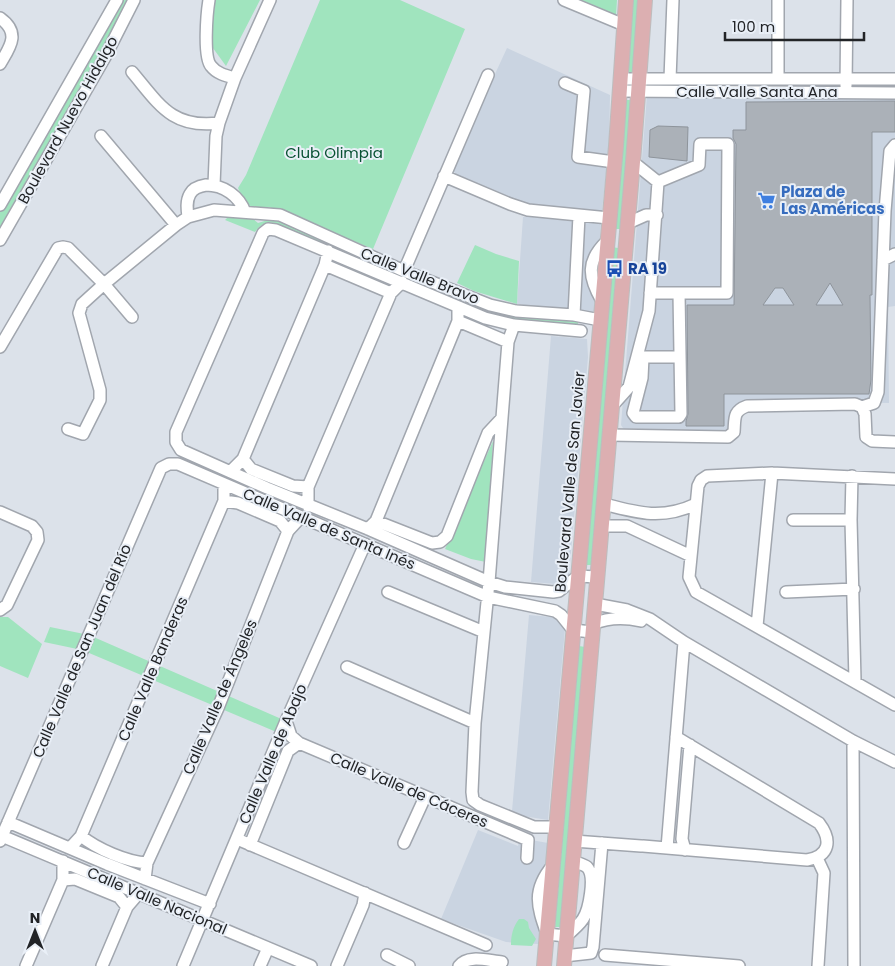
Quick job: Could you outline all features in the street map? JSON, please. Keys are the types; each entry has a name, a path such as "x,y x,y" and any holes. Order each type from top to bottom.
{"main road":[{"name":"Boulevard Valle de San Javier","path":"544,966 608,239 626,0"},
{"path":"564,961 628,222 645,0"},
{"path":"608,239 626,239"}],"street":[{"path":"103,26 107,0"},
{"name":"Boulevard Nuevo Hidalgo","path":"0,204 117,0"},
{"name":"Boulevard Nuevo Hidalgo","path":"0,240 105,57 134,0"},
{"path":"209,0 207,54 210,66 220,74 235,78"},
{"path":"214,185 216,136 219,123 235,78 270,0"},
{"path":"564,0 624,25"},
{"path":"670,79 673,0"},
{"path":"778,0 778,79"},
{"path":"846,92 847,0"},
{"path":"0,18 6,22 11,30 13,39 0,64"},
{"path":"132,72 162,107 174,117 188,123 204,125 219,123"},
{"path":"308,506 308,487 391,294 403,277 488,75"},
{"name":"Calle Valle Santa Ana","path":"639,85 670,79 895,79"},
{"path":"764,79 764,92"},
{"path":"565,83 584,91 578,157 614,162"},
{"name":"Calle Valle Santa Ana","path":"620,85 764,92 895,93"},
{"path":"101,136 176,226"},
{"path":"650,293 727,293 728,144 700,144 699,165 658,182"},
{"path":"610,435 728,437 734,432 735,416 740,408 747,406 855,404 862,407 874,403 878,392 883,260 890,211 890,151 895,145"},
{"path":"633,162 658,182"},
{"path":"444,176 528,210 609,218"},
{"path":"612,406 629,387 640,356 649,311 658,182"},
{"path":"68,429 83,434 100,400 100,390 79,312 82,304 104,284 188,217 187,203 190,192 199,186 214,185 226,189 241,202 245,212"},
{"name":"Calle Valle Bravo","path":"188,217 214,210 280,216 403,277 458,308 485,318 514,325 581,331"},
{"path":"628,222 646,215 657,215"},
{"path":"574,315 579,216"},
{"name":"Calle Valle Bravo","path":"176,442 176,432 263,233 268,229 276,230 328,251 403,277 490,305 600,320"},
{"path":"0,347 58,248 68,248 104,284 132,318"},
{"path":"231,471 243,459 325,264 328,251"},
{"path":"883,260 895,254"},
{"path":"325,264 391,294"},
{"path":"640,356 642,378 634,413 636,416 679,417 681,414 678,292"},
{"path":"458,308 458,321 372,525 432,543 440,542 447,536 488,433 502,418"},
{"path":"458,321 508,342"},
{"path":"347,667 475,723 488,597 508,342 514,325"},
{"path":"640,356 680,357"},
{"path":"862,407 865,414 866,437 872,441 895,442"},
{"name":"Calle Valle de Santa Inés","path":"176,442 181,450 308,506 372,525 489,582 505,587 548,593 559,591 578,576"},
{"path":"243,459 251,469 293,486 308,487"},
{"name":"Calle Valle de Santa Inés","path":"169,464 178,464 488,597 549,609 561,615 573,630"},
{"name":"Calle Valle de San Juan del Río","path":"1,839 161,468 169,464"},
{"path":"757,626 772,473"},
{"path":"895,479 772,473 707,476 701,480 698,486 689,577 696,592 895,705"},
{"path":"852,476 851,520 855,681"},
{"name":"Calle Valle Banderas","path":"70,848 81,836 224,501 224,485"},
{"path":"262,500 267,488"},
{"path":"224,501 238,503 280,521 288,531"},
{"path":"604,504 628,511 657,514 684,510 696,504"},
{"path":"0,512 32,526 37,532 38,540 7,605 0,610"},
{"name":"Calle Valle de Ángeles","path":"145,879 147,863 218,708 288,531 301,517"},
{"path":"793,520 851,520"},
{"path":"602,526 627,526 691,556"},
{"name":"Calle Valle de Abajo","path":"183,966 286,721 365,544"},
{"path":"578,576 597,577"},
{"path":"786,592 854,589"},
{"path":"388,592 484,632"},
{"path":"595,604 639,614 853,741 895,762"},
{"path":"573,630 593,628 609,618 637,620 660,627"},
{"path":"667,848 684,642"},
{"path":"286,721 291,736 299,743"},
{"name":"Calle Valle de Cáceres","path":"475,723 472,792 474,800 480,806 534,827 556,827"},
{"path":"574,840 807,860 816,858 824,852 828,842 825,831 819,823 676,737"},
{"path":"853,741 854,966"},
{"name":"Calle Valle de Abajo","path":"250,845 288,751 299,743"},
{"name":"Calle Valle de Cáceres","path":"299,743 528,840 527,858"},
{"path":"685,850 682,839 690,745"},
{"path":"404,843 424,796"},
{"name":"Calle Valle Nacional","path":"8,822 107,864 210,904"},
{"path":"81,836 134,862 147,863"},
{"name":"Calle Valle Nacional","path":"1,839 63,861 311,966"},
{"path":"237,839 486,945"},
{"path":"564,961 591,952 593,947 602,843"},
{"path":"816,858 824,873 818,966"},
{"path":"26,966 63,880 63,861"},
{"path":"547,934 566,936 582,920 588,910 592,880 591,873 586,866 573,861"},
{"path":"101,877 107,864"},
{"path":"63,880 75,878 119,897 127,907"},
{"path":"102,966 127,907 139,893"},
{"path":"337,966 363,905 365,893"},
{"path":"260,966 268,948"},
{"path":"387,955 409,966"},
{"path":"605,955 657,963 739,966"},
{"path":"460,964 472,959 502,962"}],"shaded area":[{"path":"507,48 610,95 609,145 601,220 596,313 517,304 523,217 528,217 529,205 456,174 452,170"},
{"name":"Plaza de Las Américas","path":"647,95 895,96 895,306 888,307 889,403 744,400 734,407 731,414 730,432 625,431 621,425"},
{"path":"551,336 587,339 588,357 569,575 565,580 556,584 531,582"},
{"path":"529,615 552,617 561,622 565,629 548,820 523,816 512,811"},
{"path":"478,830 518,846 520,838 548,843 538,944 506,942 441,919"}],"green space":[{"path":"121,0 130,0 0,227 0,212"},
{"path":"212,0 260,0 226,66 210,44"},
{"name":"Club Olimpia","path":"320,0 400,0 465,29 373,249 269,207 253,207 246,202 238,188 246,175"},
{"path":"579,0 617,0 616,16"},
{"path":"633,0 639,0 633,72 627,72"},
{"path":"766,83 895,83 895,88 766,87"},
{"path":"625,100 631,100 620,229 614,229"},
{"path":"228,217 252,218 258,223 271,219 275,220 491,312 517,317 578,322 578,326 516,321 490,314 275,223 264,224 255,232 225,220"},
{"path":"475,245 519,261 517,304 474,291 457,283"},
{"path":"612,247 618,248 592,565 585,565"},
{"path":"493,441 486,562 471,559 445,549"},
{"path":"0,617 8,617 42,644 28,678 0,666"},
{"path":"50,627 89,635 286,721 281,734 82,650 44,642"},
{"path":"579,646 585,647 561,927 555,927"},
{"path":"519,919 524,919 528,922 529,928 536,939 532,946 511,945 513,931"}],"building":[{"path":"895,101 895,132 872,132 872,295 870,295 871,380 869,394 724,394 724,426 686,426 688,414 687,305 734,305 736,144 733,138 733,130 746,130 746,102","holes":["830,283 843,305 816,305","775,288 783,288 794,305 763,305"]},
{"path":"658,126 688,127 687,161 649,157 650,130"}],"place":[{"name":"Plaza de Las Américas","path":"767,201"},
{"name":"RA 19","path":"614,269"}]}
